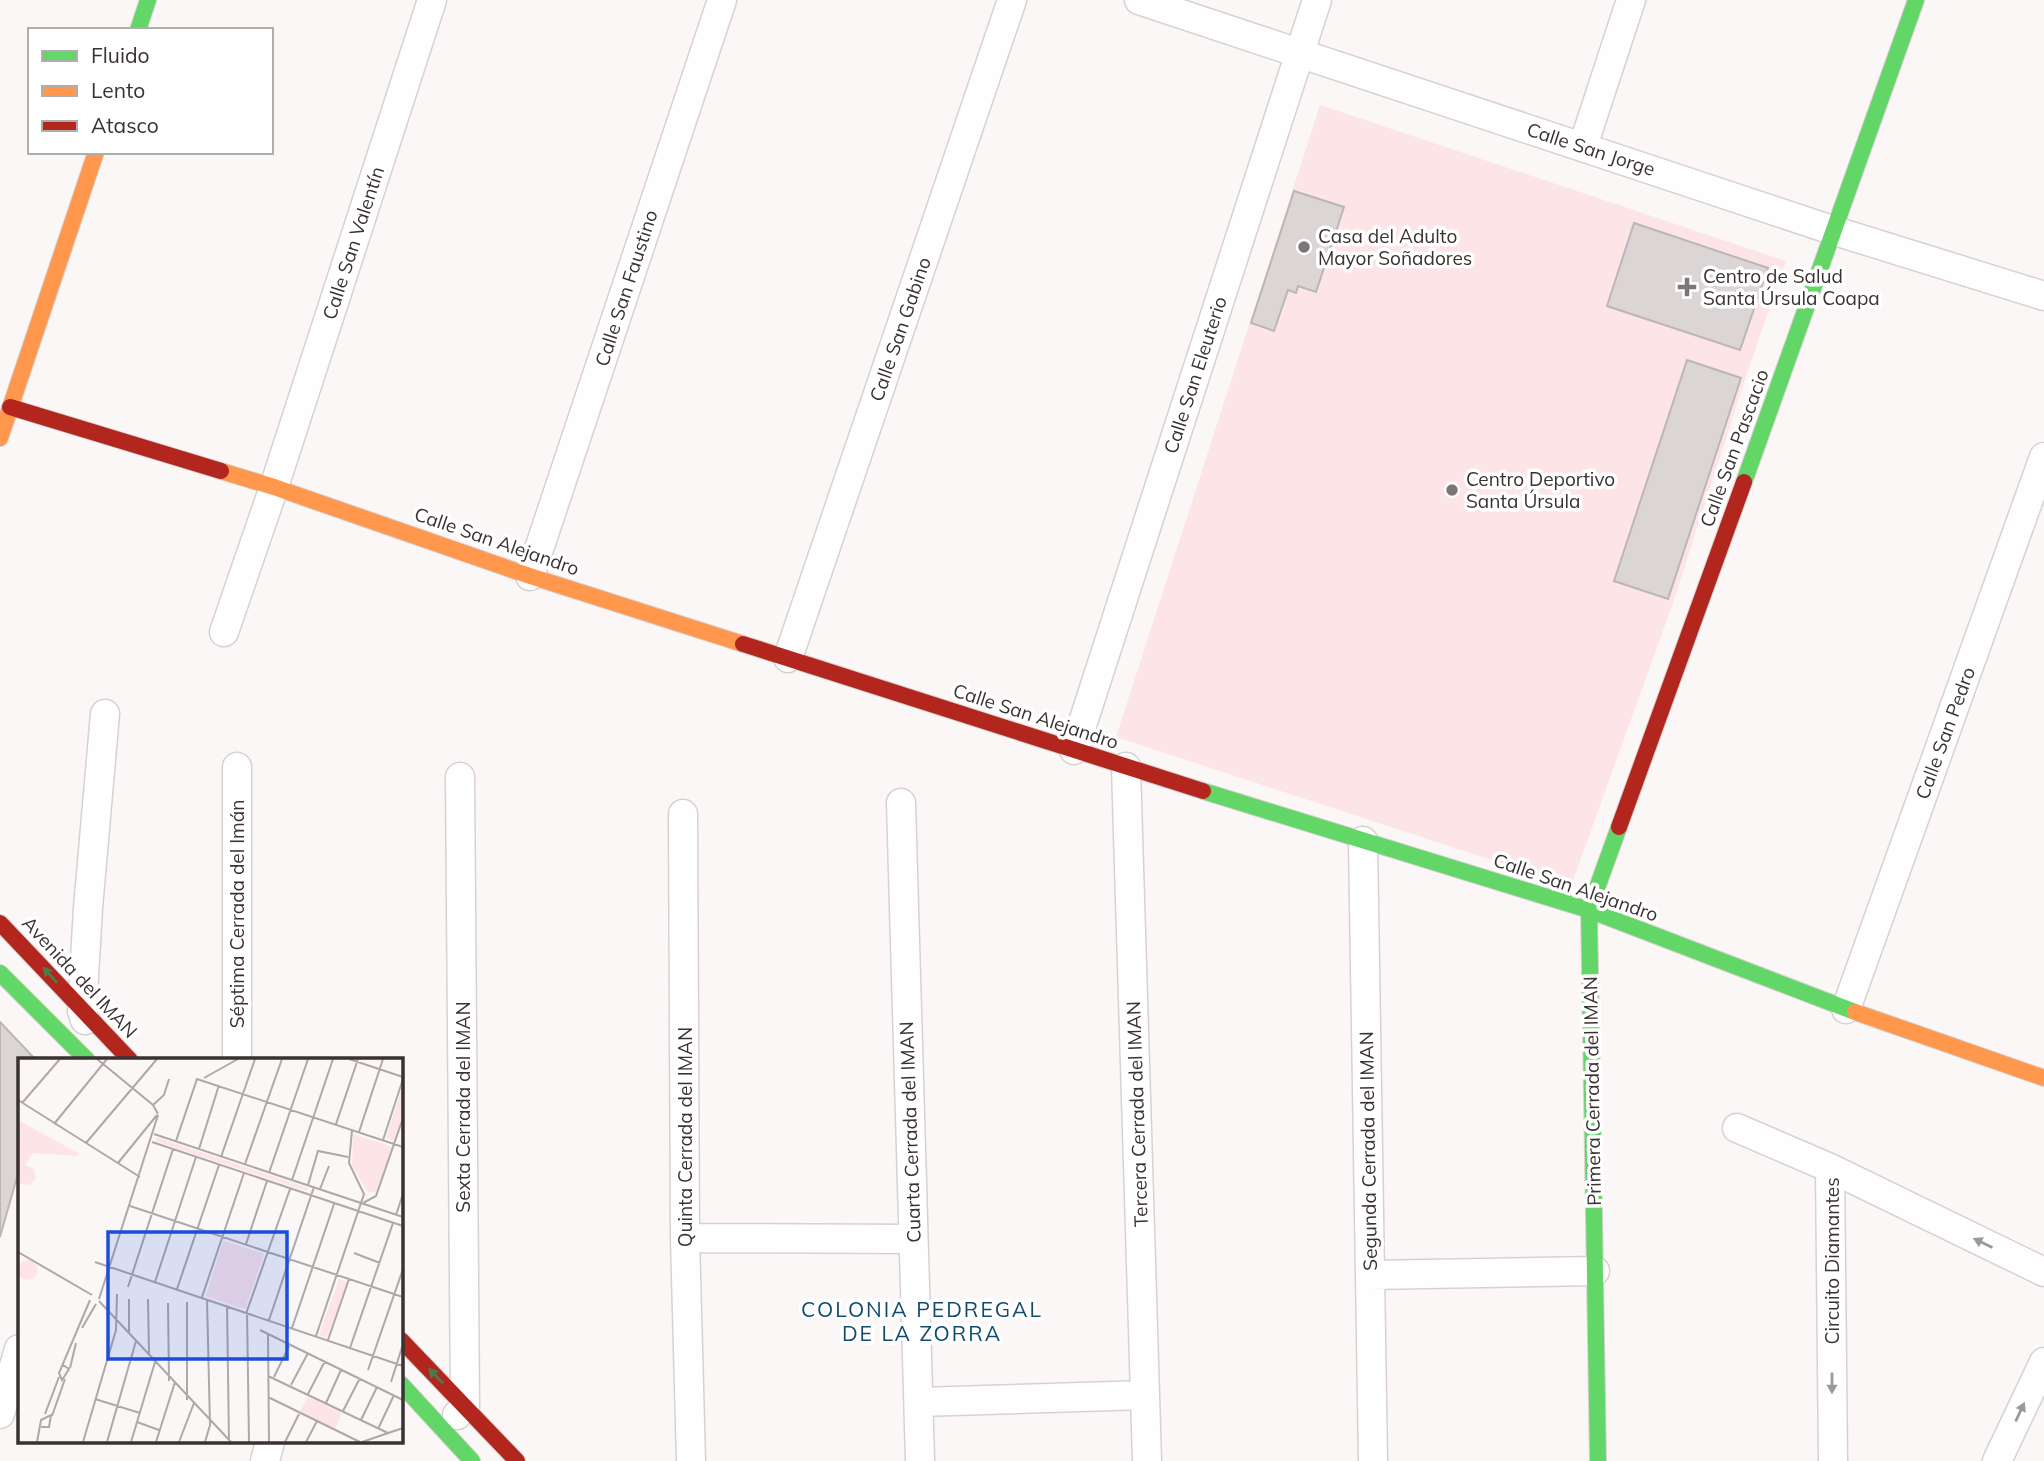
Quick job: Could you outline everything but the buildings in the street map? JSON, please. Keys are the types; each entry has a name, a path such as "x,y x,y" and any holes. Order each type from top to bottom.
{"street":[{"path":"139,28 148,0"},
{"name":"Calle San Valentín","path":"274,487 432,0"},
{"name":"Calle San Faustino","path":"530,576 722,0"},
{"name":"Calle San Gabino","path":"788,658 1012,0"},
{"name":"Calle San Jorge","path":"1139,0 1835,231 2044,296"},
{"name":"Calle San Eleuterio","path":"1074,750 1317,0"},
{"path":"1583,146 1631,0"},
{"name":"Calle San Pascacio","path":"1589,910 1916,0"},
{"path":"0,438 5,405 95,154"},
{"name":"Calle San Alejandro","path":"5,405 274,487 530,576 1126,767 1589,910 1846,1009 2044,1078"},
{"name":"Calle San Pedro","path":"1846,1009 2044,457"},
{"path":"224,632 274,487"},
{"path":"94,1058 82,1011 104,715"},
{"name":"Séptima Cerrada del Imán","path":"237,767 237,1058"},
{"name":"Tercera Cerrada del IMAN","path":"1126,767 1147,1461"},
{"name":"Sexta Cerrada del IMAN","path":"460,776 465,1406"},
{"name":"Cuarta Cerrada del IMAN","path":"901,803 920,1461"},
{"name":"Quinta Cerrada del IMAN","path":"683,814 685,1238 691,1461"},
{"name":"Segunda Cerrada del IMAN","path":"1363,841 1373,1461"},
{"name":"Primera Cerrada del IMAN","path":"1589,910 1598,1461"},
{"name":"Avenida del IMAN","path":"0,923 128,1058"},
{"path":"0,972 85,1058"},
{"path":"1737,1128 1830,1168"},
{"name":"Circuito Diamantes","path":"1833,1461 1830,1168 2044,1272"},
{"path":"685,1238 913,1239"},
{"path":"1370,1275 1595,1271"},
{"path":"402,1341 517,1461"},
{"path":"0,1414 18,1352"},
{"path":"1997,1461 2044,1362"},
{"path":"402,1385 472,1461"},
{"path":"919,1402 1145,1395"},
{"path":"444,1430 465,1406"},
{"path":"265,1461 269,1444"}],"shaded area":[{"name":"Centro Deportivo Santa Úrsula","path":"1320,105 1786,261 1673,603 1571,886 1116,737"}],"traffic: fast":[{"path":"139,28 148,0"},
{"path":"1744,482 1916,0"},
{"path":"1203,791 1589,910 1855,1012"},
{"path":"1598,1461 1589,910 1619,827"},
{"path":"0,973 85,1058"},
{"path":"402,1385 472,1461"}],"traffic: slow":[{"path":"0,438 95,154"},
{"path":"221,471 530,576 743,644"},
{"path":"1855,1012 2044,1078"}],"traffic: jam":[{"path":"10,407 221,471"},
{"path":"1619,827 1744,482"},
{"path":"743,644 1203,791"},
{"path":"0,923 128,1058"},
{"path":"402,1341 517,1461"}],"place":[{"name":"Casa del Adulto Mayor Soñadores","path":"1304,247"},
{"name":"Centro de Salud Santa Úrsula Coapa","path":"1687,287"},
{"name":"Centro Deportivo Santa Úrsula","path":"1452,490"}],"district":[{"name":"COLONIA PEDREGAL DE LA ZORRA","path":"922,1322"}]}
